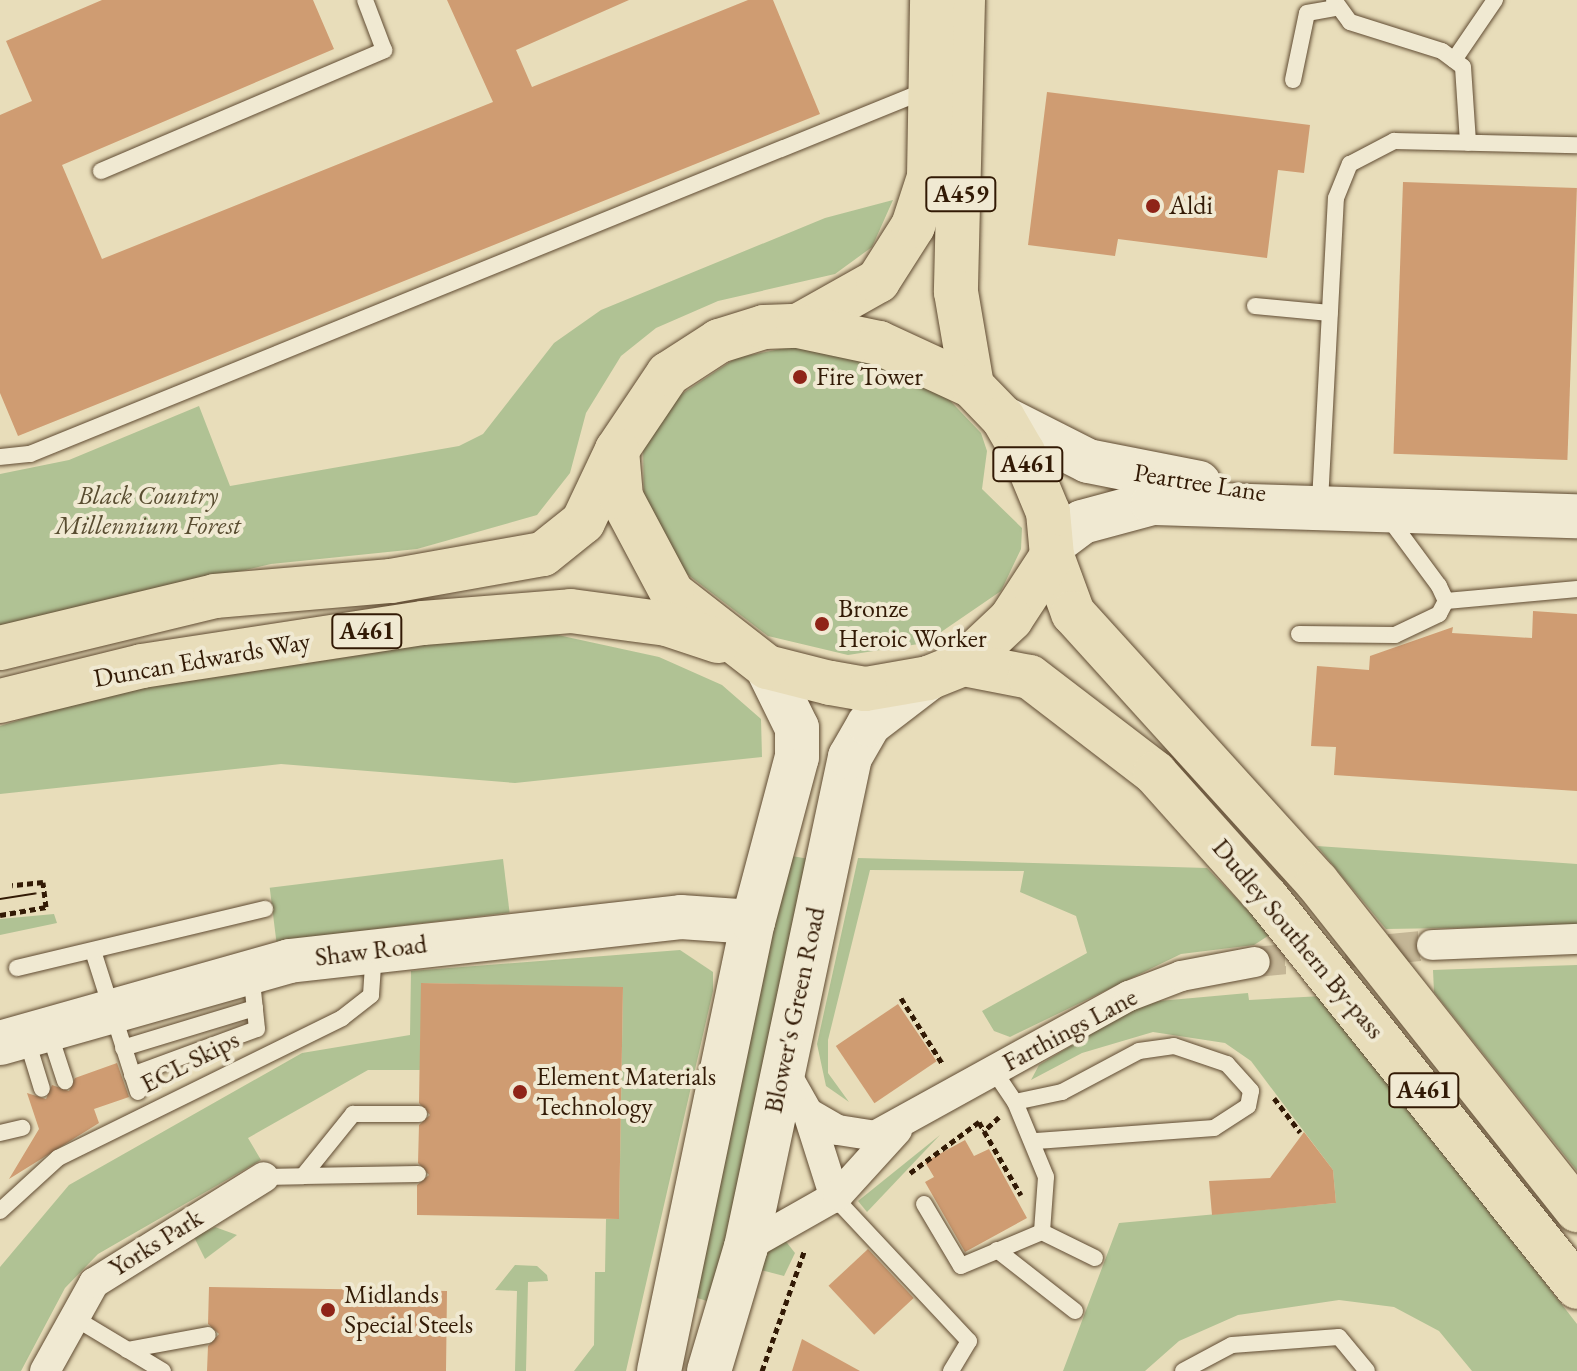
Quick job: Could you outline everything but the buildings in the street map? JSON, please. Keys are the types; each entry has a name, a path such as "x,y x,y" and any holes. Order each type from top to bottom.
{"main road":[{"name":"A459","path":"798,326 878,281 913,226 929,177 934,87 932,0"},
{"name":"A459","path":"963,0 956,292 972,386"},
{"name":"A461","path":"946,671 865,689 751,657 672,593 643,547 621,497 617,450 668,374 693,357 764,327 798,326 879,343 972,386 1003,418 1036,479 1052,550"},
{"name":"Duncan Edwards Way","path":"0,648 215,596 391,581 543,554 583,522 617,450"},
{"path":"946,671 1011,619 1052,550"},
{"name":"Dudley Southern By-pass","path":"1052,550 1073,613 1317,882 1577,1210"},
{"name":"Duncan Edwards Way","path":"0,701 142,666 423,623 571,611 667,624 751,657"},
{"name":"Dudley Southern By-pass","path":"946,671 1030,677 1155,773 1266,897 1577,1287"}],"street":[{"name":"Peartree Lane","path":"1003,418 1088,461 1144,476 1316,502"},
{"name":"Peartree Lane","path":"1052,550 1082,522 1153,503 1316,502 1577,516"},
{"path":"659,1371 753,922 797,757 797,728 751,657"},
{"name":"Blower's Green Road","path":"709,1371 746,1247 826,858 850,757 869,724 946,671"},
{"name":"Shaw Road","path":"24,1035 117,1028 374,950 681,917 753,922"},
{"path":"1432,945 1577,939"},
{"name":"Farthings Lane","path":"897,1130 994,1071 1129,996 1181,976 1255,962"},
{"path":"783,1069 808,1113 839,1202"},
{"path":"808,1113 867,1136 897,1130"},
{"path":"746,1247 839,1202 897,1130"},
{"name":"Yorks Park","path":"45,1371 73,1317 114,1267 264,1177"}],"lane":[{"path":"101,171 384,50 365,0"},
{"path":"1454,60 1495,0"},
{"path":"1293,80 1307,13 1334,4 1350,22 1454,60 1463,67 1468,143"},
{"path":"0,457 30,454 934,87"},
{"path":"1316,502 1336,198 1350,164 1394,141 1577,145"},
{"path":"1255,306 1330,313"},
{"path":"1380,506 1446,601"},
{"path":"1299,634 1395,635 1423,626 1446,601 1577,589"},
{"path":"17,968 265,909"},
{"name":"ECL Skips","path":"0,1211 58,1158 342,1018 371,995 374,950"},
{"path":"93,951 138,1092"},
{"path":"132,1075 257,1029 253,989"},
{"path":"24,1035 65,1081"},
{"path":"24,1035 42,1089"},
{"path":"1015,1102 1062,1092 1139,1051 1174,1046 1227,1064 1251,1091 1248,1106 1214,1128 1036,1141"},
{"path":"994,1071 1036,1141 1046,1177 1042,1232"},
{"path":"303,1176 353,1114 419,1114"},
{"path":"0,1133 22,1128"},
{"path":"264,1177 418,1174"},
{"path":"839,1202 969,1341 951,1371"},
{"path":"924,1204 961,1266 1042,1232 1095,1258"},
{"path":"997,1250 1075,1311"},
{"path":"73,1317 163,1371"},
{"path":"127,1350 208,1335"},
{"path":"1183,1371 1232,1345 1339,1337 1367,1371"}],"path":[{"path":"0,915 46,907 43,882 12,885"},
{"path":"901,998 943,1062 931,1070"},
{"path":"937,1052 954,1060"},
{"path":"1272,1094 1300,1132"},
{"path":"984,1131 1015,1102"},
{"path":"910,1173 979,1122 1042,1232"},
{"path":"762,1371 801,1255 839,1202"}],"green space":[{"name":"Black Country Millennium Forest","path":"893,200 872,247 835,274 718,301 656,328 621,356 586,413 570,473 537,515 417,549 271,564 0,629 0,474 69,460 199,406 230,486 459,446 483,434 554,343 601,310 825,218"},
{"path":"790,347 842,348 939,389 981,433 987,451 982,489 1022,528 1021,549 1001,591 925,643 848,655 768,636 687,574 644,507 643,443 671,401 736,358"},
{"path":"544,632 659,657 722,685 761,719 762,757 515,783 281,764 0,794 0,726 104,694 306,655"},
{"path":"1317,846 1577,864 1577,926 1386,929"},
{"path":"786,855 809,859 714,1303 697,1298 705,1238"},
{"path":"858,858 1207,868 1271,934 1254,945 1181,954 1010,1037 994,1031 982,1011 1087,953 1076,916 1020,892 1024,871 870,870 828,1040 828,1073 849,1102 826,1086 817,1044"},
{"path":"503,859 510,913 276,941 270,888"},
{"path":"54,914 57,923 0,935 0,919"},
{"path":"680,950 713,972 713,991 626,1371 574,1371 594,1345 595,1272 605,1272 606,1219 619,1219 623,988 422,983 420,1070 368,1070 248,1138 261,1160 98,1254 65,1288 21,1371 0,1371 0,1267 69,1185 302,1053 410,1035 411,971"},
{"path":"1577,965 1577,1171 1434,992 1433,970"},
{"path":"1248,993 1249,1000 1323,996 1577,1324 1577,1371 1472,1371 1439,1331 1394,1307 1339,1300 1238,1315 1179,1341 1145,1371 1063,1371 1119,1223 1336,1203 1333,1170 1251,1061 1225,1043 1153,1032 1082,1053 1031,1080 1039,1065 1128,1012 1159,1001"},
{"path":"940,1135 867,1212 858,1201"},
{"path":"215,1227 237,1235 205,1259 194,1237"},
{"path":"784,1239 795,1253 784,1276 757,1269 768,1248"},
{"path":"515,1265 537,1266 547,1275 548,1281 528,1282 526,1371 515,1371 517,1291 495,1290"}],"tunnel":[{"path":"1255,962 1432,945"}],"tram line":[{"path":"0,899 36,893"}],"place":[{"name":"Aldi","path":"1153,206"},
{"name":"Fire Tower","path":"800,377"},
{"name":"Bronze Heroic Worker","path":"822,624"},
{"name":"Element Materials Technology","path":"520,1092"},
{"name":"Midlands Special Steels","path":"328,1310"}]}
